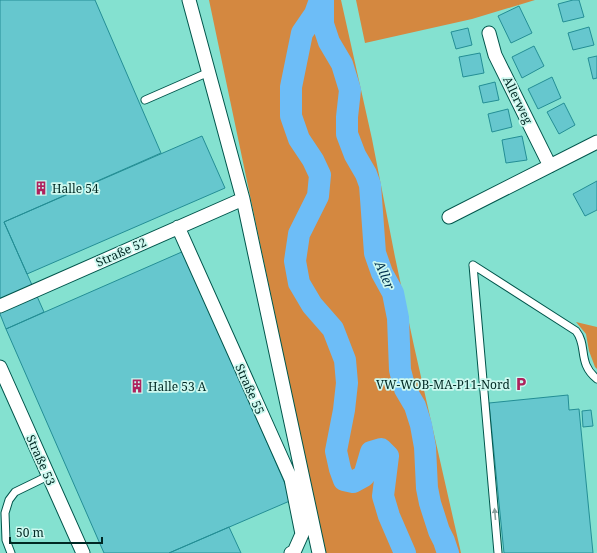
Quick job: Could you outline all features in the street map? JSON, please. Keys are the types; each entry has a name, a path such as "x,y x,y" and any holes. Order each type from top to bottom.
{"street":[{"path":"189,0 243,199 319,553"},
{"name":"Allerweg","path":"489,33 495,55 550,166"},
{"path":"448,217 597,142"},
{"name":"Straße 52","path":"0,306 243,199"},
{"name":"Straße 55","path":"178,227 291,479 302,534 294,552 291,553"},
{"name":"Straße 53","path":"0,367 83,553"}],"lane":[{"path":"145,100 208,72"},
{"path":"498,553 473,265 576,331 580,338 586,366 592,375 597,379"},
{"path":"11,553 6,540 5,513 9,500 15,492 48,476"}],"shaded area":[{"path":"209,0 341,0 372,139 414,346 461,553 325,553"},
{"path":"356,0 535,0 472,19 365,43"},
{"path":"576,322 597,327 597,369 589,351 586,334"}],"building":[{"name":"Halle 54","path":"0,0 95,0 161,153 4,222 44,312 6,329 0,314"},
{"path":"579,0 584,17 563,22 558,4"},
{"path":"519,6 532,33 511,43 498,16"},
{"path":"589,27 594,45 573,50 568,33"},
{"path":"468,28 472,45 456,49 451,32"},
{"path":"534,46 544,66 522,78 512,57"},
{"path":"480,53 484,73 463,77 459,57"},
{"path":"597,56 597,78 593,79 588,58"},
{"path":"552,77 561,98 538,109 528,89"},
{"path":"495,82 499,100 483,103 479,86"},
{"path":"564,103 575,125 559,134 547,112"},
{"path":"508,109 512,127 492,132 488,114"},
{"name":"Halle 54","path":"202,136 225,188 27,274 4,222"},
{"path":"522,136 527,160 506,163 502,140"},
{"path":"597,181 597,210 585,216 573,194"},
{"name":"Halle 53 A","path":"184,251 292,500 169,553 104,553 6,329"},
{"path":"568,395 569,410 579,409 593,553 504,553 489,403"},
{"path":"591,410 593,426 583,427 582,411"},
{"path":"229,527 241,553 169,553"}],"waterway":[{"path":"320,0 315,14 302,33 291,87 291,116 299,139 313,160 320,175 318,196 299,234 295,261 299,283 312,305 333,329 345,360 347,383 344,410 336,451 344,480 353,482 364,476 371,452 381,449 388,456 383,496 389,516 405,553"},
{"name":"Aller","path":"323,0 323,24 329,42 342,64 350,90 347,134 355,155 366,174 370,185 375,253 382,273 393,293 398,318 400,370 405,389 415,406 421,425 425,447 427,488 430,503 448,553"}],"place":[{"name":"Halle 54","path":"41,188"},
{"name":"VW-WOB-MA-P11-Nord","path":"521,384"},
{"name":"Halle 53 A","path":"137,386"}]}
